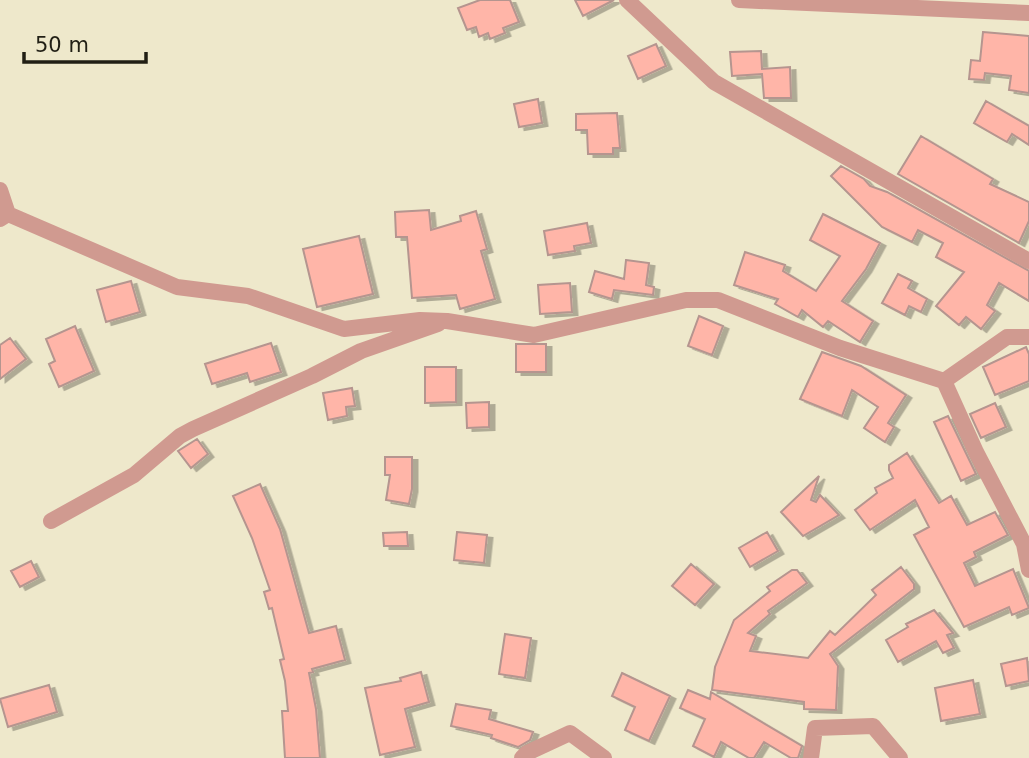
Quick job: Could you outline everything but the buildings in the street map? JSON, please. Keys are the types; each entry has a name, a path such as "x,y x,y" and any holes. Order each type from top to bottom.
{"street":[{"path":"628,0 714,82 1029,261"},
{"path":"739,0 1029,13"},
{"path":"0,190 4,216 177,287 248,296 344,329 420,320 447,321 534,335 686,300 718,300 840,348 944,381 976,452 1024,544 1029,570"},
{"path":"51,521 134,475 180,436 193,429 361,351 447,321"},
{"path":"944,381 1007,337 1029,337"},
{"path":"811,758 814,728 873,726 900,758"},
{"path":"522,758 527,753 570,733 604,758"}]}
